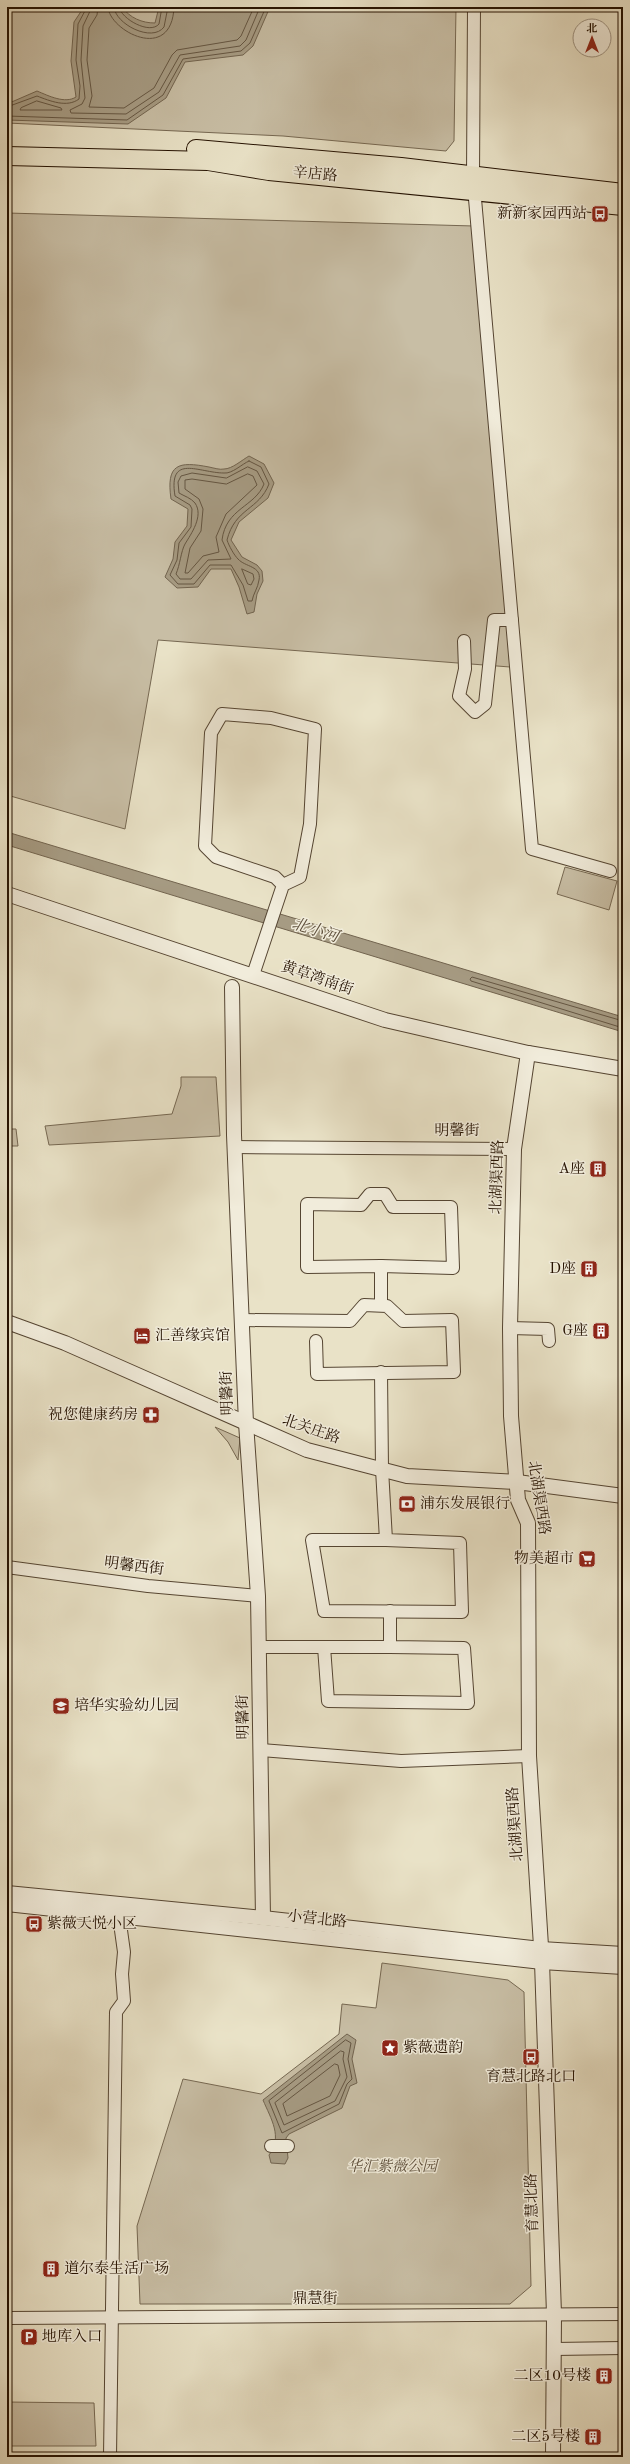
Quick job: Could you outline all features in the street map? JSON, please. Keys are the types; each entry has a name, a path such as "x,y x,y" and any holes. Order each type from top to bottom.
{"main road":[{"name":"辛店路","path":"7,144 208,149 401,167 474,183 623,206"},
{"name":"辛店路","path":"7,156 208,161 269,171 623,193"}],"street":[{"path":"474,7 474,183 532,849 610,870"},
{"path":"464,641 465,669 458,696 475,712 485,704 494,620 512,620"},
{"path":"252,975 283,885 300,877 310,824 315,729 271,718 222,714 211,733 205,846 216,857 275,877 283,885"},
{"name":"黄草湾南街","path":"7,894 385,1020 528,1053 623,1069"},
{"path":"232,987 235,1147"},
{"name":"北湖渠西路","path":"528,1053 514,1149 510,1328 511,1416 518,1500 528,1524 529,1756 542,1955"},
{"name":"明馨街","path":"263,1918 258,1596 246,1423 235,1147 514,1149"},
{"path":"370,1194 385,1194 393,1207 451,1207 453,1268 381,1266 307,1267 307,1204 361,1205 370,1194"},
{"path":"380,1305 381,1266"},
{"path":"242,1320 350,1321 364,1305 387,1306 403,1321 452,1320 454,1372 317,1374 316,1341"},
{"name":"北关庄路","path":"7,1322 65,1343 307,1450 407,1476 517,1482 623,1496"},
{"path":"510,1328 548,1329 549,1341"},
{"path":"381,1372 382,1469 386,1540"},
{"path":"312,1540 386,1540 460,1543 462,1612 324,1611 312,1540"},
{"name":"明馨西街","path":"7,1567 148,1586 258,1596"},
{"path":"390,1612 390,1647"},
{"path":"259,1647 324,1647 390,1647 464,1648 468,1703 328,1701 324,1647"},
{"path":"261,1750 401,1761 529,1756"},
{"name":"小营北路","path":"7,1893 263,1918 623,1967"},
{"name":"小营北路","path":"7,1904 119,1916 542,1955 623,1954"},
{"path":"110,2457 116,2012 124,2001 122,1974 124,1952 119,1916"},
{"name":"育慧北路","path":"542,1955 554,2314 553,2457"},
{"path":"271,2146 288,2146"},
{"name":"鼎慧街","path":"7,2318 623,2314"},
{"path":"554,2349 623,2348"}],"green space":[{"path":"7,7 456,7 454,141 446,151 283,136 7,123"},
{"path":"7,213 474,226 510,667 158,640 125,829 7,795"},
{"path":"565,867 617,881 609,910 557,894"},
{"path":"181,1077 216,1077 220,1136 49,1145 45,1126 172,1114 181,1086"},
{"path":"7,1129 16,1129 18,1146 7,1146"},
{"path":"215,1427 240,1438 238,1460 228,1442"},
{"name":"华汇紫薇公园","path":"382,1963 508,1980 524,1992 531,2286 510,2304 140,2304 137,2226 183,2079 261,2094 339,2034 342,2004 376,2008"},
{"path":"7,2402 94,2403 96,2446 7,2446"}],"water":[{"path":"84,7 122,7 125,11 137,19 155,23 159,7 270,7 253,46 243,55 185,62 166,98 128,124 7,120 7,104 37,91 52,97 67,100 76,97 71,61 74,22"},
{"path":"249,456 264,464 274,483 268,498 239,522 231,540 242,557 257,565 262,571 263,581 257,594 254,612 247,614 239,587 231,569 211,569 198,587 177,588 165,577 173,559 175,542 187,526 188,509 171,499 170,478 173,472 176,468 182,465 198,465 227,469"},
{"name":"北小河","path":"7,832 623,1017 623,1032 7,845"},
{"path":"347,2034 356,2040 352,2059 357,2083 350,2086 342,2108 289,2134 286,2138 288,2158 285,2164 271,2163 269,2155 273,2148 275,2135 272,2121 263,2100"}],"place":[{"name":"新新家园西站","path":"600,214"},
{"name":"A座","path":"598,1169"},
{"name":"D座","path":"589,1269"},
{"name":"G座","path":"601,1331"},
{"name":"汇善缘宾馆","path":"142,1336"},
{"name":"祝您健康药房","path":"151,1415"},
{"name":"浦东发展银行","path":"407,1504"},
{"name":"物美超市","path":"587,1559"},
{"name":"培华实验幼儿园","path":"61,1706"},
{"name":"紫薇天悦小区","path":"34,1924"},
{"name":"紫薇遗韵","path":"390,2048"},
{"name":"育慧北路北口","path":"531,2057"},
{"name":"道尔泰生活广场","path":"51,2269"},
{"name":"地库入口","path":"29,2337"},
{"name":"二区10号楼","path":"604,2376"},
{"name":"二区5号楼","path":"593,2437"}]}
